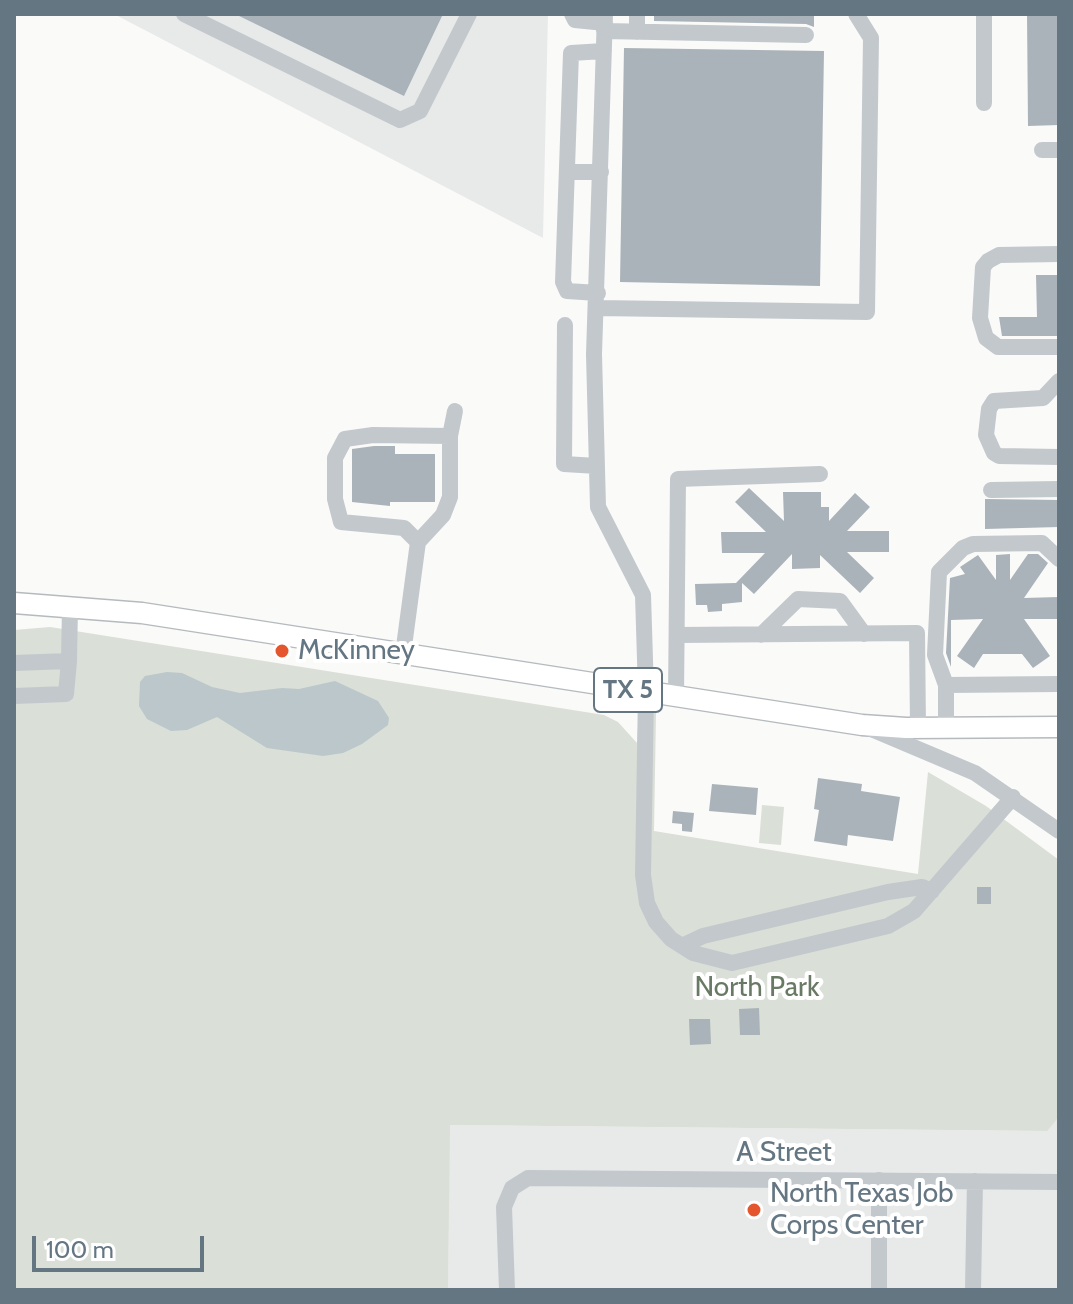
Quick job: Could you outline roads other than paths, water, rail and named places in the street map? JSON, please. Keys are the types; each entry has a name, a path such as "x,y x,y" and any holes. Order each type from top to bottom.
{"main road":[{"name":"TX 5","path":"14,603 142,613 862,725 932,729 1059,727"}],"street":[{"path":"184,14 400,120 420,111 469,14"},
{"path":"572,14 575,20 604,23 637,32 806,35"},
{"path":"637,14 637,32"},
{"path":"604,51 571,53 563,282 567,291 598,300 867,312 871,38 856,14"},
{"path":"984,14 984,103"},
{"path":"604,23 594,354 598,507 643,595 646,692 644,890 656,922 682,946 711,960 749,961 888,926 914,911 1013,797"},
{"path":"1042,150 1059,150"},
{"path":"567,172 601,172"},
{"path":"1059,254 999,255 988,261 983,267 980,318 986,338 998,347 1059,347"},
{"path":"565,325 564,464 597,466"},
{"path":"1059,381 1043,398 994,401 989,409 986,435 994,453 999,456 1059,457"},
{"path":"403,654 418,542 443,515 450,497 450,436 455,411"},
{"path":"418,542 404,528 341,522 335,499 335,458 345,439 373,435 450,436"},
{"path":"676,698 678,479 820,474"},
{"path":"991,490 1059,489"},
{"path":"932,729 946,685 935,655 939,572 963,548 973,544 1042,543 1059,559"},
{"path":"761,635 798,599 840,601 864,634"},
{"path":"14,696 66,694 70,606"},
{"path":"677,635 917,633 933,753"},
{"path":"14,663 69,661"},
{"path":"946,685 1059,684"},
{"path":"862,725 933,753 1013,797 1059,831"},
{"path":"682,946 703,936 888,892 922,887 932,891"},
{"name":"A Street","path":"507,1290 504,1207 512,1188 522,1180 1059,1182"},
{"path":"879,1180 879,1290"},
{"path":"973,1290 975,1181"}],"place":[{"name":"McKinney","path":"282,651"},
{"name":"North Texas Job Corps Center","path":"754,1210"}],"park label":[{"name":"North Park","path":"757,988"}]}
